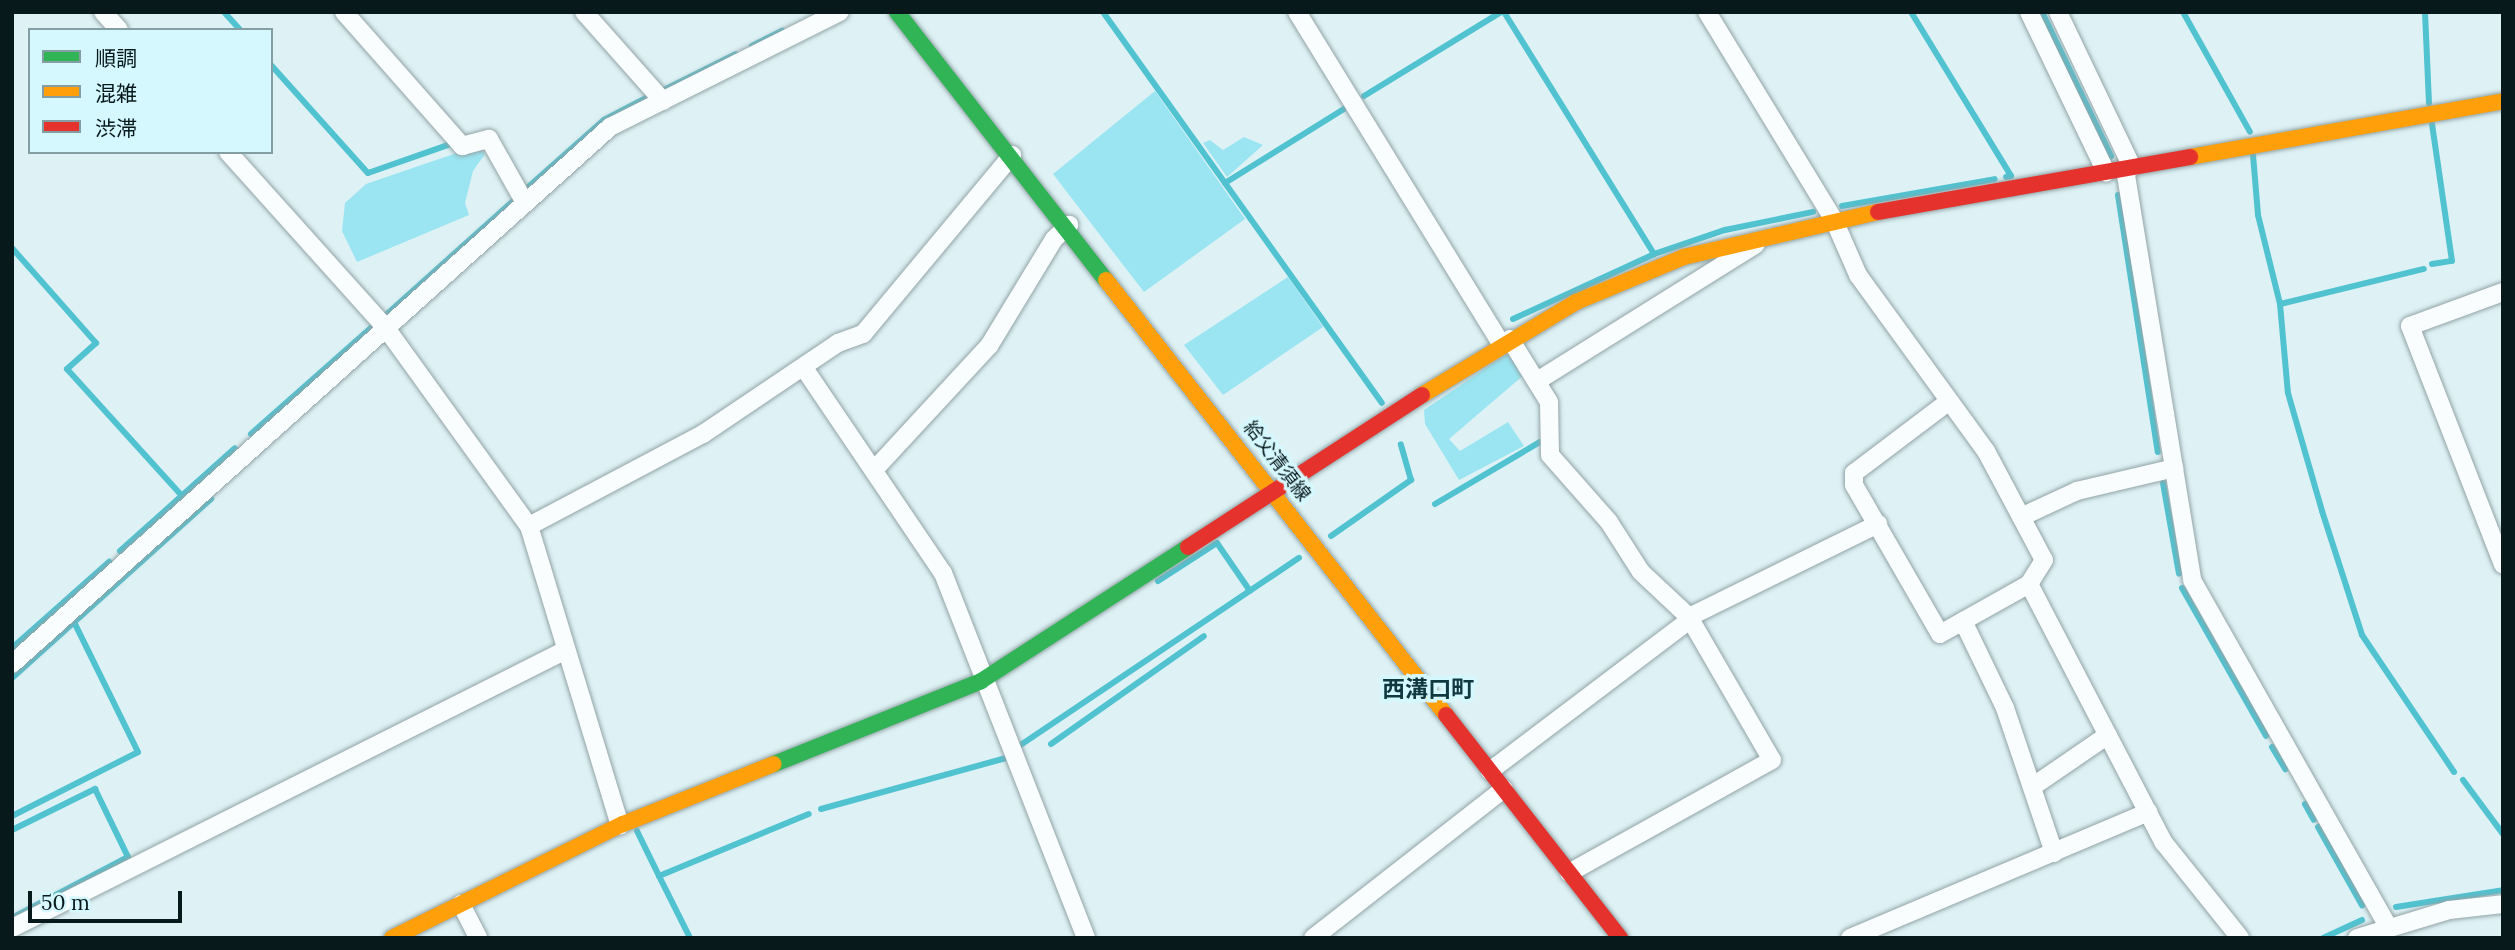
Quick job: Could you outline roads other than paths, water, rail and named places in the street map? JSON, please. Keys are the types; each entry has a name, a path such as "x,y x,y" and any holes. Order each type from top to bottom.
{"street":[{"path":"103,12 117,28"},
{"path":"344,12 462,146 489,139 526,203"},
{"path":"584,12 663,101"},
{"path":"12,664 610,127 840,12"},
{"name":"給父清須線","path":"897,12 1069,225 1620,938"},
{"path":"1297,12 1505,341 1549,402 1550,455 1609,522 1640,572 1689,619 1772,760 1569,873"},
{"path":"1707,12 1834,220 1858,275 1948,402 1963,414 2044,560 2029,584 1940,634 1878,524 1854,473 1948,402"},
{"path":"2029,12 2106,172"},
{"path":"2058,12 2129,168 2192,580 2388,926"},
{"path":"392,938 620,825 981,681 1505,341 1684,257 1834,220 2503,101"},
{"path":"230,154 386,328 529,526 620,825"},
{"path":"529,526 703,434 838,343 863,334 1013,155"},
{"path":"875,469 989,346 1054,239 1069,225"},
{"path":"1536,381 1769,235"},
{"path":"2503,292 2410,326 2503,565"},
{"path":"804,368 943,573 981,681 1086,938"},
{"path":"2021,517 2077,491 2174,468"},
{"path":"1490,771 1689,619 1878,524"},
{"path":"2029,584 2164,844 2240,938"},
{"path":"1963,621 2005,708 2054,853"},
{"path":"12,928 566,650"},
{"path":"2032,787 2108,736"},
{"path":"1313,938 1504,789"},
{"path":"1850,938 2149,812"},
{"path":"461,904 478,938"},
{"path":"2357,938 2388,926 2503,904"}],"waterway":[{"path":"224,12 238,28"},
{"path":"1103,12 1382,403"},
{"path":"1364,96 1501,12"},
{"path":"1504,12 1654,254"},
{"path":"1911,12 2011,176 2006,177"},
{"path":"2042,12 2111,156"},
{"path":"2183,12 2250,132"},
{"path":"2425,12 2429,103"},
{"path":"752,46 782,31"},
{"path":"664,90 736,54"},
{"path":"273,67 368,173 448,145"},
{"path":"526,189 604,120 646,98"},
{"path":"1225,183 1344,109"},
{"path":"2432,124 2452,261 2432,264"},
{"path":"2253,155 2258,215 2280,304 2288,393 2362,635 2454,772"},
{"path":"1842,206 1995,179"},
{"path":"2118,195 2158,452"},
{"path":"386,315 514,200"},
{"path":"1513,319 1654,254 1725,230 1813,212"},
{"path":"12,248 96,343 67,369 182,496"},
{"path":"2280,304 2424,269"},
{"path":"251,434 373,326"},
{"path":"1435,504 1540,442"},
{"path":"1331,536 1411,480 1401,444"},
{"path":"120,551 235,448"},
{"path":"2163,483 2179,574"},
{"path":"12,678 211,499"},
{"path":"1158,581 1217,543 1250,591"},
{"path":"1016,748 1299,558"},
{"path":"12,648 109,562"},
{"path":"2182,588 2266,736"},
{"path":"12,816 138,752 74,622"},
{"path":"1051,744 1204,636"},
{"path":"2272,747 2285,769"},
{"path":"821,809 1006,758"},
{"path":"2463,780 2503,834"},
{"path":"12,830 95,789 128,857 12,918"},
{"path":"2305,804 2314,820"},
{"path":"637,831 659,876 809,814"},
{"path":"2318,827 2362,905"},
{"path":"659,876 690,938"},
{"path":"2396,907 2503,890"},
{"path":"2323,938 2362,920"}],"district":[{"name":"西溝口町","path":"1428,689"}]}
